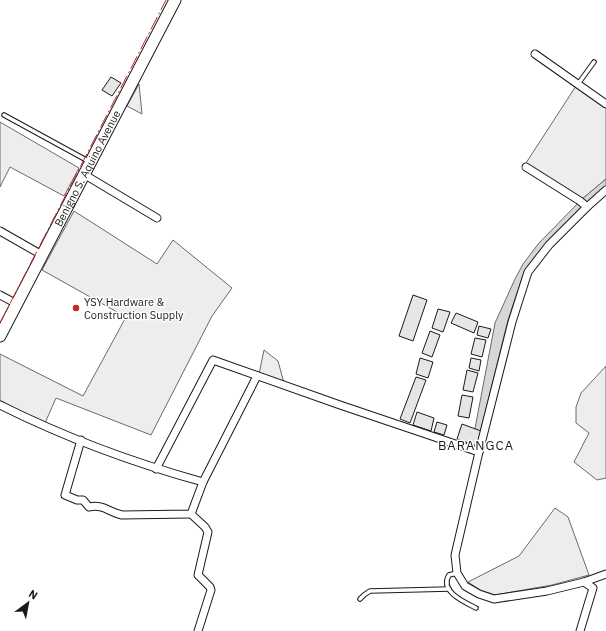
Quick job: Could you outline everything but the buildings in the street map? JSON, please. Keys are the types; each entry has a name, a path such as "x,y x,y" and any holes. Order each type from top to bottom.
{"main road":[{"name":"Benigno S. Aquino Avenue","path":"0,336 175,0"}],"street":[{"path":"535,54 606,104"},
{"path":"526,167 587,207"},
{"path":"85,175 156,218"},
{"path":"606,190 549,245 528,272 512,322 479,452 456,555 457,573 465,586 479,594 494,599 547,591 584,582 606,574"},
{"path":"0,232 42,255"},
{"path":"0,295 17,304"},
{"path":"156,469 213,360 479,452"},
{"path":"190,514 204,482 257,376"},
{"path":"0,405 39,424 156,469 204,482"},
{"path":"81,440 65,495 77,500 83,500 89,506 100,506 116,514 122,515 190,514 205,527 208,532 198,575 210,587 211,592 198,631"},
{"path":"580,631 593,588 584,582"}],"lane":[{"path":"578,84 594,62"},
{"path":"4,115 90,162"},
{"path":"457,573 450,575 447,578 446,583 449,589 459,599 476,608"},
{"path":"360,599 370,591 449,589"}],"shaded area":[{"path":"139,84 142,114 127,106"},
{"path":"576,86 606,107 606,179 582,199 526,163"},
{"path":"0,122 79,168 64,196 10,167 0,187"},
{"path":"606,179 606,187 541,251 524,272 508,320 475,453 469,453 495,323 515,279 523,264 539,243 582,199"},
{"path":"74,211 157,264 173,240 232,288 212,316 151,435 56,398 45,423 27,416 0,400 0,354 83,396 126,317 42,270"},
{"path":"264,350 278,361 284,383 259,374"},
{"path":"606,366 606,478 597,480 574,462 589,433 576,423 576,407 581,393"},
{"path":"555,508 568,517 589,575 552,585 495,595 480,590 468,582 519,556"}],"power":[{"path":"0,323 166,0"}],"place":[{"name":"YSY Hardware & Construction Supply","path":"76,308"}],"district":[{"name":"BARANGCA","path":"476,445"}]}
